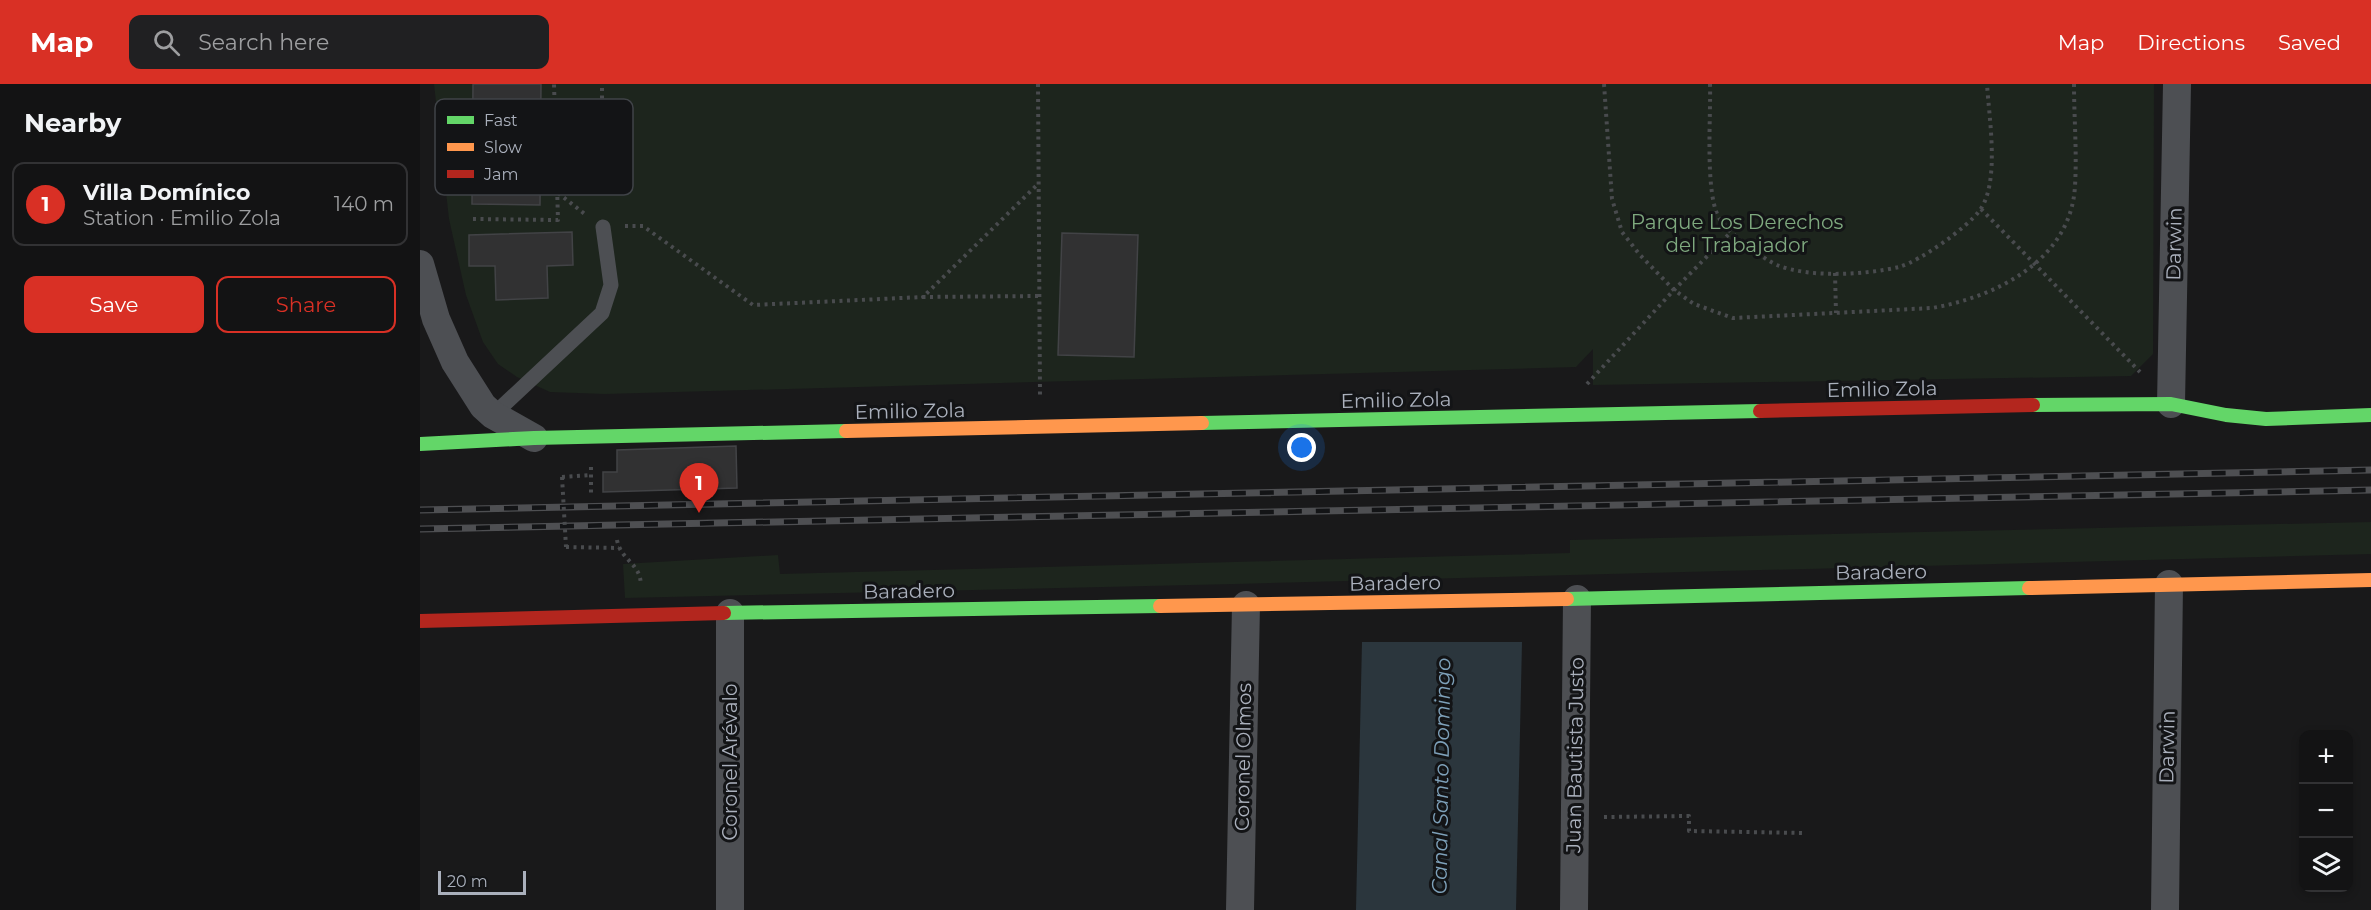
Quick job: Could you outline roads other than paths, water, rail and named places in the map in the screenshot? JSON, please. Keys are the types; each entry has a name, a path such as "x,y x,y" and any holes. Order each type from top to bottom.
{"street":[{"name":"Darwin","path":"2171,404 2177,84"},
{"path":"420,264 436,319 455,362 483,406 493,415 534,438"},
{"name":"Emilio Zola","path":"420,444 534,438 2171,404 2266,420 2371,415"},
{"name":"Baradero","path":"420,621 730,613 1577,599 2371,580"},
{"name":"Darwin","path":"2165,910 2169,584"},
{"name":"Juan Bautista Justo","path":"1574,910 1577,599"},
{"name":"Coronel Olmos","path":"1240,910 1246,605"},
{"name":"Coronel Arévalo","path":"730,613 730,910"}],"lane":[{"path":"493,415 602,313 611,285 603,227"}],"water":[{"name":"Canal Santo Domingo","path":"1362,642 1522,642 1516,910 1356,910"}],"railway":[{"path":"420,510 2371,470"},
{"path":"420,529 2371,490"}],"place":[{"name":"Villa Domínico","path":"699,513"}],"park label":[{"name":"Parque Los Derechos del Trabajador","path":"1737,234"}]}
